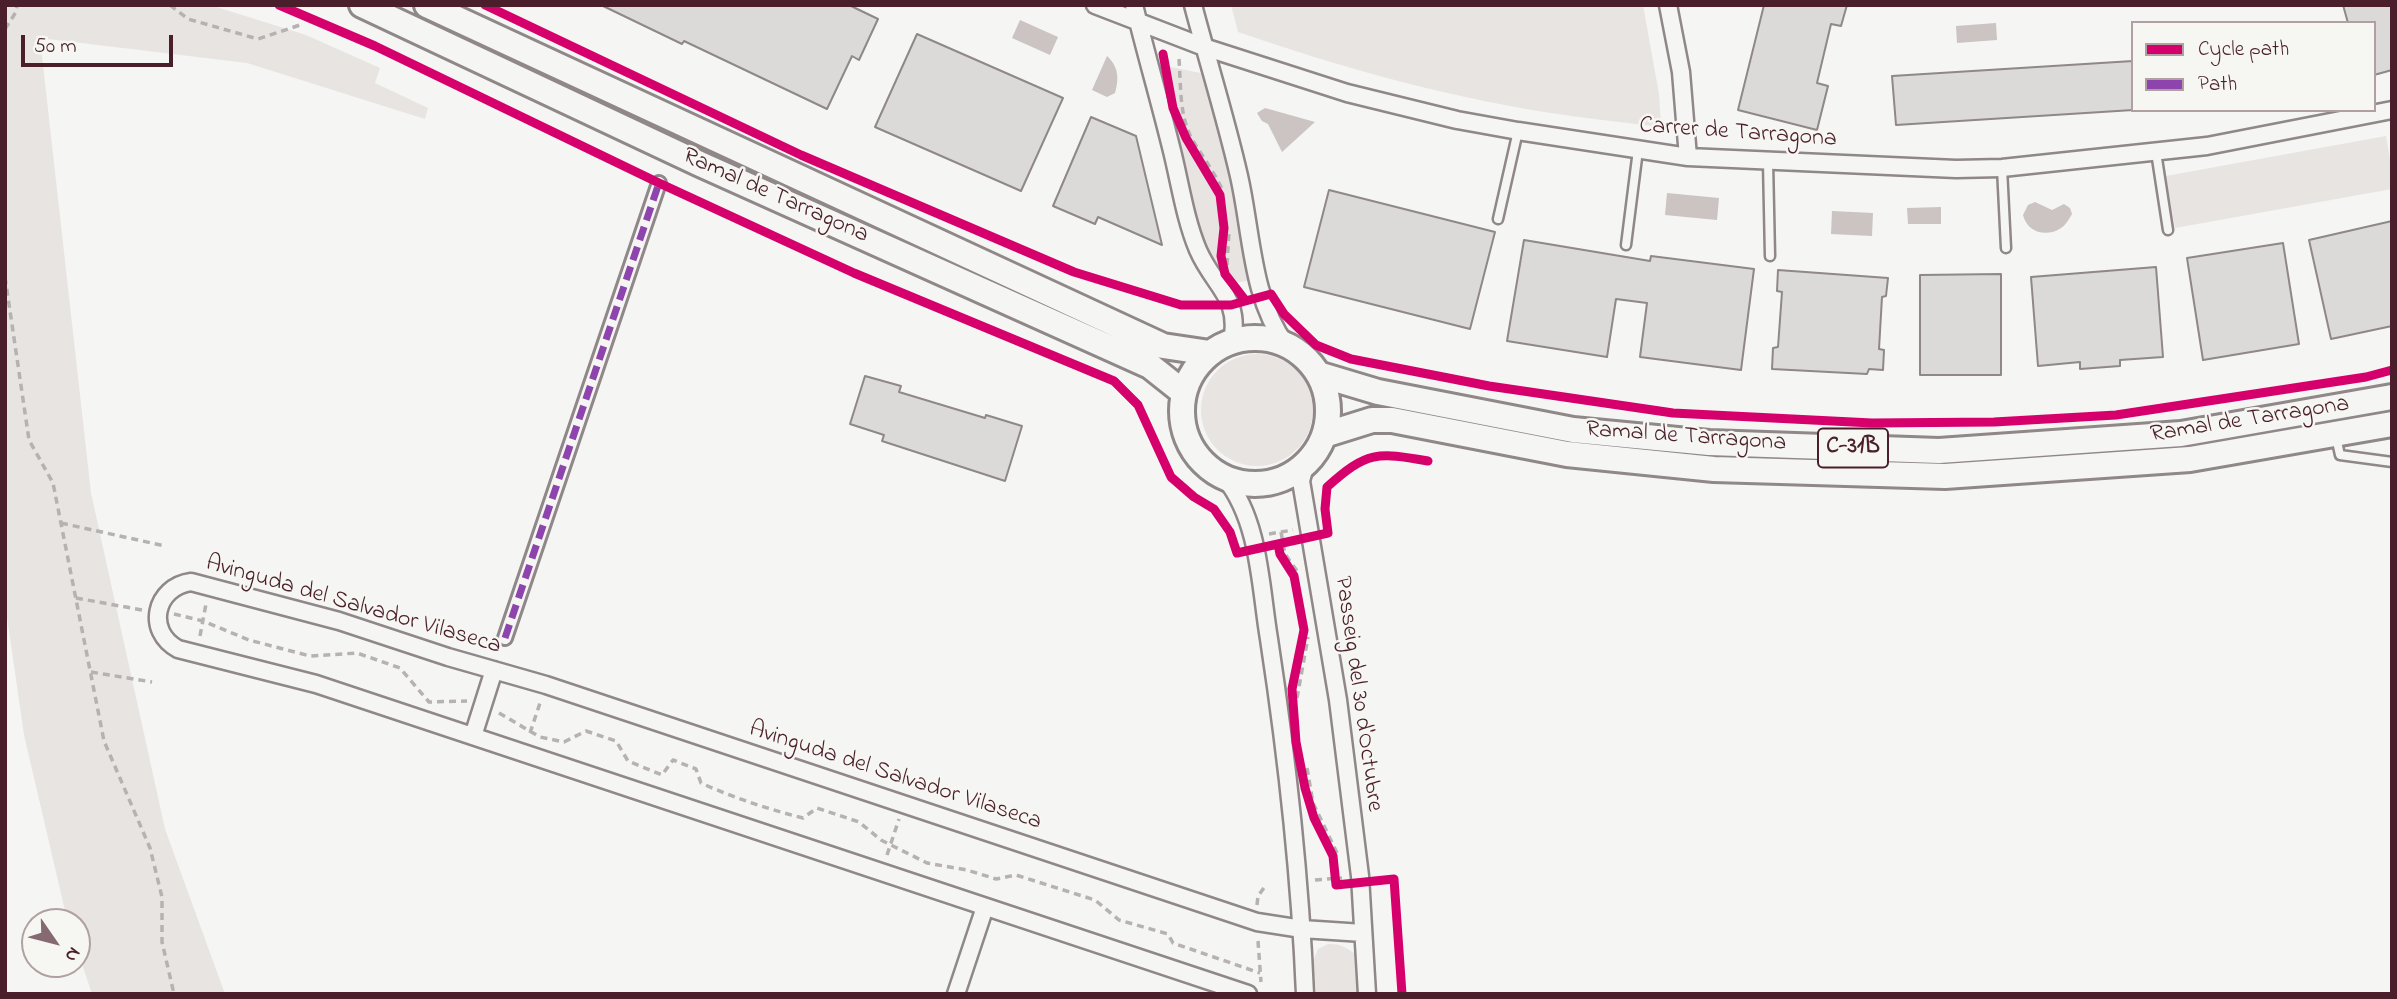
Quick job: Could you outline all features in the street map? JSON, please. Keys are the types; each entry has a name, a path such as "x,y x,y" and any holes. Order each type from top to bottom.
{"main road":[{"name":"Ramal de Tarragona","path":"362,5 700,164 1150,366 1184,393"},
{"name":"Ramal de Tarragona","path":"427,5 448,12 1163,346 1221,348"},
{"path":"1225,478 1208,467 1194,452 1185,433 1182,413 1184,393 1190,378 1199,365 1221,348 1259,339 1286,345"},
{"name":"C-31B","path":"1225,478 1239,482 1268,483 1282,479 1307,462 1324,435 1328,404 1318,374 1304,357 1286,345"},
{"name":"Ramal de Tarragona","path":"1318,374 1378,392 1573,430 1709,443 1939,451 2181,434 2392,397"},
{"name":"Ramal de Tarragona","path":"1324,435 1372,420 1392,420 1567,454 1714,469 1945,475 2190,458 2392,424"}],"street":[{"name":"Carrer de Tarragona","path":"1096,5 1204,47 1347,93 1457,120 1688,157 1956,169 2002,168 2207,146 2392,110"},
{"path":"1134,5 1191,229 1207,267 1230,301 1235,326 1221,348"},
{"path":"1193,5 1239,175 1262,296 1270,321 1286,345"},
{"path":"1668,5 1681,72 1688,157"},
{"path":"505,638 659,183"},
{"name":"Passeig del 30 d'Octubre","path":"1307,462 1301,481 1306,533 1338,700 1367,994"},
{"path":"1225,478 1244,506 1253,537 1282,732 1302,929 1305,994"},
{"name":"Avinguda del Salvador Vilaseca","path":"158,611 167,593 178,585 191,582 339,621 569,693 1256,922 1302,929"},
{"path":"158,611 158,624 163,636 178,649 316,684 1248,994"},
{"path":"472,736 494,670"},
{"path":"956,994 985,907"},
{"path":"1302,929 1363,933"}],"lane":[{"path":"1498,219 1518,131"},
{"path":"1626,245 1638,150"},
{"path":"2156,152 2168,230"},
{"path":"1768,162 1770,256"},
{"path":"2002,168 2006,248"},
{"path":"2336,434 2340,455 2392,462"}],"path":[{"path":"5,29 16,12 17,5"},
{"path":"170,5 188,19 258,39 300,25"},
{"path":"1179,59 1182,112 1192,139 1212,167 1222,193"},
{"path":"1170,94 1186,138 1222,193"},
{"path":"1223,217 1222,256 1227,275"},
{"path":"1227,275 1229,229"},
{"path":"5,277 29,440 52,483 104,741 150,848 162,897 162,942 174,994"},
{"path":"61,523 165,546"},
{"path":"1260,536 1282,537 1306,533"},
{"path":"1282,537 1278,544 1280,554 1297,576"},
{"path":"76,598 203,621 249,640 310,656 358,653 400,668 429,702 477,702"},
{"path":"199,643 206,604"},
{"path":"1295,706 1292,689 1306,632"},
{"path":"90,672 152,682"},
{"path":"527,743 542,698"},
{"path":"491,708 531,732 564,743 586,731 615,741 628,761 662,775 673,760 685,763 696,769 701,783 730,796 803,818 817,808 836,813 859,822 881,840 927,863 967,870 996,879 1016,875 1095,900 1119,920 1168,934 1173,943 1260,972"},
{"path":"1303,763 1314,818 1333,856 1336,885 1354,880"},
{"path":"1303,763 1313,803 1337,852 1339,865"},
{"path":"885,862 900,817"},
{"path":"1308,881 1335,878 1354,880"}],"shaded area":[{"path":"5,5 210,5 306,35 380,68 375,83 428,108 425,119 247,63 40,38 91,493 165,829 225,994 92,994 87,978 91,978 91,908 64,908 24,735 5,603"},
{"path":"1231,5 1643,5 1659,94 1661,127 1505,105 1351,68 1238,32"},
{"path":"1020,20 1058,37 1050,55 1012,38"},
{"path":"1996,23 1997,40 1957,43 1956,26"},
{"path":"1107,56 1114,64 1117,78 1115,93 1107,97 1092,90"},
{"path":"1157,64 1205,74 1232,180 1252,280 1225,280 1214,267 1184,180"},
{"path":"1265,108 1315,122 1282,152 1268,124 1262,121 1257,113"},
{"path":"2386,136 2392,170 2392,189 2175,228 2166,176"},
{"path":"1667,193 1719,198 1717,220 1665,215"},
{"path":"2035,202 2052,210 2064,204 2070,208 2072,214 2064,225 2055,231 2038,232 2029,226 2023,215 2028,205"},
{"path":"1941,207 1941,224 1908,224 1907,208"},
{"path":"1832,211 1873,213 1872,236 1831,234"},
{"path":"1257,354 1278,359 1296,371 1308,389 1313,410 1308,431 1296,449 1278,461 1257,466 1236,461 1218,449 1206,431 1201,410 1206,389 1218,371 1236,359"},
{"path":"1328,944 1343,946 1356,955 1362,994 1316,994 1313,961 1318,949"}],"building":[{"path":"601,5 849,5 878,19 859,60 852,56 827,109"},
{"path":"1764,5 1847,5 1841,26 1831,24 1817,83 1828,86 1817,130 1738,110"},
{"path":"2343,5 2392,5 2392,70 2376,74 2376,21 2347,21"},
{"path":"917,34 1063,98 1021,191 875,127"},
{"path":"2131,61 2131,110 1896,125 1892,76"},
{"path":"1091,117 1136,136 1162,245 1098,217 1095,224 1053,206"},
{"path":"1329,190 1495,232 1470,329 1304,287"},
{"path":"2392,221 2392,326 2331,339 2309,240"},
{"path":"1524,240 1650,261 1651,256 1754,269 1741,370 1640,357 1647,303 1616,299 1607,357 1507,341"},
{"path":"2283,243 2299,344 2203,360 2187,258"},
{"path":"2156,267 2163,357 2120,360 2120,366 2080,369 2080,362 2038,366 2031,277"},
{"path":"1778,270 1888,278 1886,296 1882,297 1879,349 1884,350 1883,370 1869,369 1867,374 1772,369 1773,348 1778,347 1782,292 1777,291"},
{"path":"2001,274 2001,375 1920,375 1920,275"},
{"path":"865,376 901,386 899,392 985,418 986,415 1022,426 1005,481 882,441 884,435 850,424"}],"marked path":[{"path":"505,638 659,183"}],"cycle path":[{"path":"279,5 375,46 659,183 854,273 1114,381 1138,405 1171,477 1194,497 1214,509 1230,532 1237,553 1328,533 1325,509 1327,487 1352,466 1373,457 1384,456 1428,461"},
{"path":"485,5 801,155 1074,272 1181,305 1231,305 1271,294 1284,314 1316,345 1351,359 1489,386 1673,413 1872,423 1994,422 2116,415 2366,377 2392,370"},
{"path":"1163,54 1173,108 1186,138 1220,195 1224,228 1221,256 1225,274 1245,300"},
{"path":"1278,544 1280,554 1294,576 1304,630 1292,689 1296,742 1305,788 1314,818 1333,856 1336,885 1394,879 1402,994"}]}
